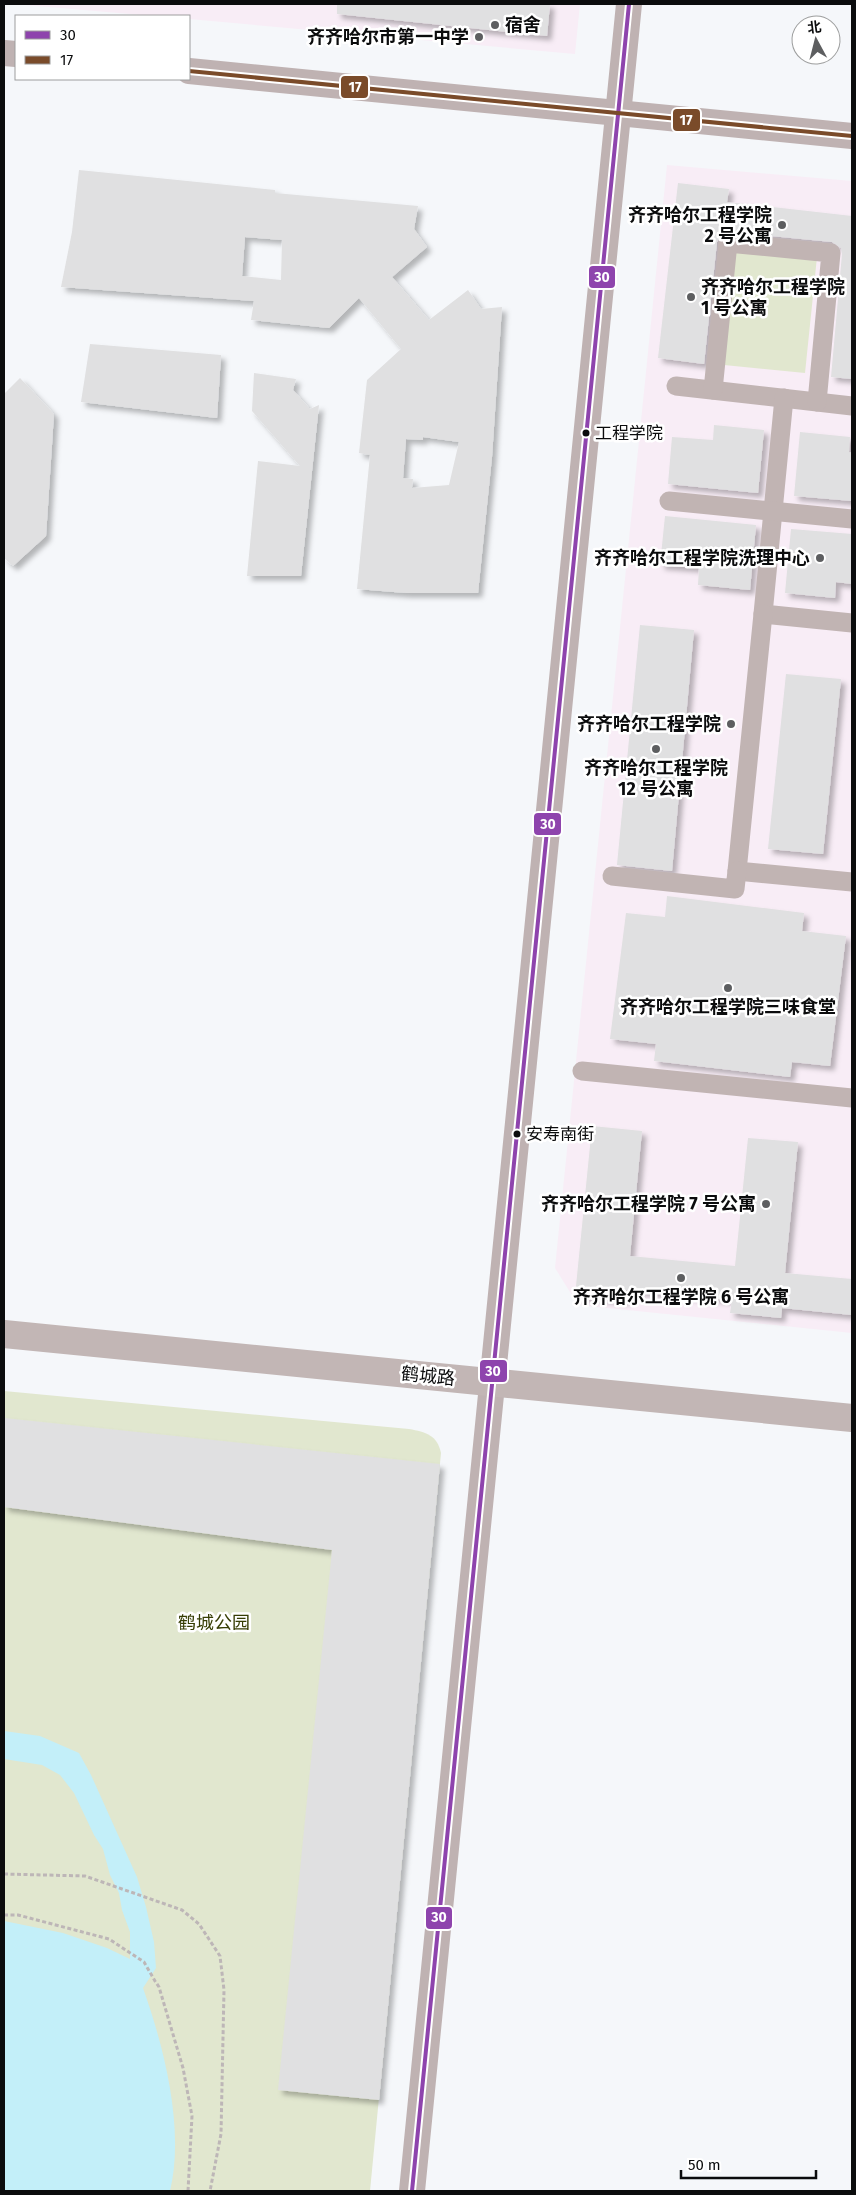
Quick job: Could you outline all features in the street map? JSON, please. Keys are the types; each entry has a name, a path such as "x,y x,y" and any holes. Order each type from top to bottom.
{"main road":[{"name":"鹤城路","path":"4,1334 852,1418"}],"street":[{"path":"412,2191 629,4"},
{"path":"190,72 852,136"},
{"path":"713,390 728,243 831,253 817,402"},
{"path":"676,386 852,406"},
{"path":"612,876 735,889 784,398"},
{"path":"669,501 852,519"},
{"path":"763,614 852,623"},
{"path":"737,871 852,882"},
{"path":"582,1071 852,1098"}],"path":[{"path":"4,1874 85,1876 182,1910 199,1924 220,1956 224,1990 221,2134 210,2191"},
{"path":"4,1915 18,1915 109,1939 144,1962 159,1987 183,2068 192,2116 188,2191"}],"shaded area":[{"name":"齐齐哈尔市第一中学","path":"14,4 580,4 575,54 190,19 190,15 141,15"},
{"name":"齐齐哈尔工程学院","path":"667,165 852,181 852,1333 578,1305 555,1268"}],"green space":[{"path":"736,249 817,257 805,373 724,365"},
{"name":"鹤城公园","path":"4,1391 409,1429 430,1435 437,1442 441,1453 370,2191 4,2191"}],"water":[{"path":"4,1731 40,1736 79,1753 91,1775 137,1877 154,1942 156,1968 143,1988 165,2062 174,2115 174,2167 170,2191 4,2191 4,1921 63,1933 107,1948 130,1959 130,1932 122,1910 119,1893 110,1875 103,1849 94,1835 74,1793 60,1775 42,1765 4,1759"}],"building":[{"name":"宿舍","path":"337,4 550,4 547,36 337,14"},
{"path":"79,170 275,190 275,193 418,206 414,229 427,247 392,277 429,320 468,290 481,309 502,307 492,457 478,593 406,593 357,589 370,455 359,453 367,380 401,349 359,298 329,328 251,320 254,301 61,287 72,232","holes":["245,237 282,240 281,280 242,276","423,437 459,442 449,485 412,488 413,479 403,478 406,439 423,440"]},
{"path":"678,183 729,189 727,202 852,216 852,379 831,377 842,254 841,248 832,242 723,233 717,242 704,364 658,358"},
{"path":"90,344 221,355 217,418 81,402"},
{"path":"254,373 296,379 293,390 310,409 319,405 301,576 247,576 258,461 300,466 252,411"},
{"path":"20,378 54,414 46,536 13,566 4,558 4,394"},
{"path":"714,425 764,430 758,493 668,484 672,437 713,440"},
{"path":"800,432 850,437 852,501 794,496"},
{"path":"665,516 756,525 750,590 698,585 699,568 660,565"},
{"name":"齐齐哈尔工程学院洗理中心","path":"791,529 852,534 852,584 836,582 835,598 785,593"},
{"name":"齐齐哈尔工程学院 12 号公寓","path":"640,625 694,630 672,871 617,865"},
{"path":"786,674 841,679 823,854 768,849"},
{"name":"齐齐哈尔工程学院三味食堂","path":"667,896 804,913 802,931 846,936 830,1066 792,1062 790,1077 654,1061 656,1044 610,1039 626,913 665,917"},
{"path":"592,1126 642,1131 630,1256 735,1266 748,1138 798,1142 785,1273 852,1279 852,1315 782,1308 781,1318 730,1313 732,1300 626,1290 626,1301 575,1296"},
{"path":"4,1418 440,1464 379,2100 278,2090 332,1550 4,1507"}],"transit line":[{"name":"30","path":"412,2191 629,4"},
{"name":"17","path":"190,71 852,136"}],"place":[{"name":"宿舍","path":"495,25"},
{"name":"齐齐哈尔市第一中学","path":"479,37"},
{"name":"齐齐哈尔工程学院 2 号公寓","path":"782,225"},
{"name":"齐齐哈尔工程学院 1 号公寓","path":"691,297"},
{"name":"工程学院","path":"586,433"},
{"name":"齐齐哈尔工程学院洗理中心","path":"820,558"},
{"name":"齐齐哈尔工程学院","path":"731,724"},
{"name":"齐齐哈尔工程学院 12 号公寓","path":"656,749"},
{"name":"齐齐哈尔工程学院三味食堂","path":"728,988"},
{"name":"安寿南街","path":"517,1134"},
{"name":"齐齐哈尔工程学院 7 号公寓","path":"766,1204"},
{"name":"齐齐哈尔工程学院 6 号公寓","path":"681,1278"}]}
